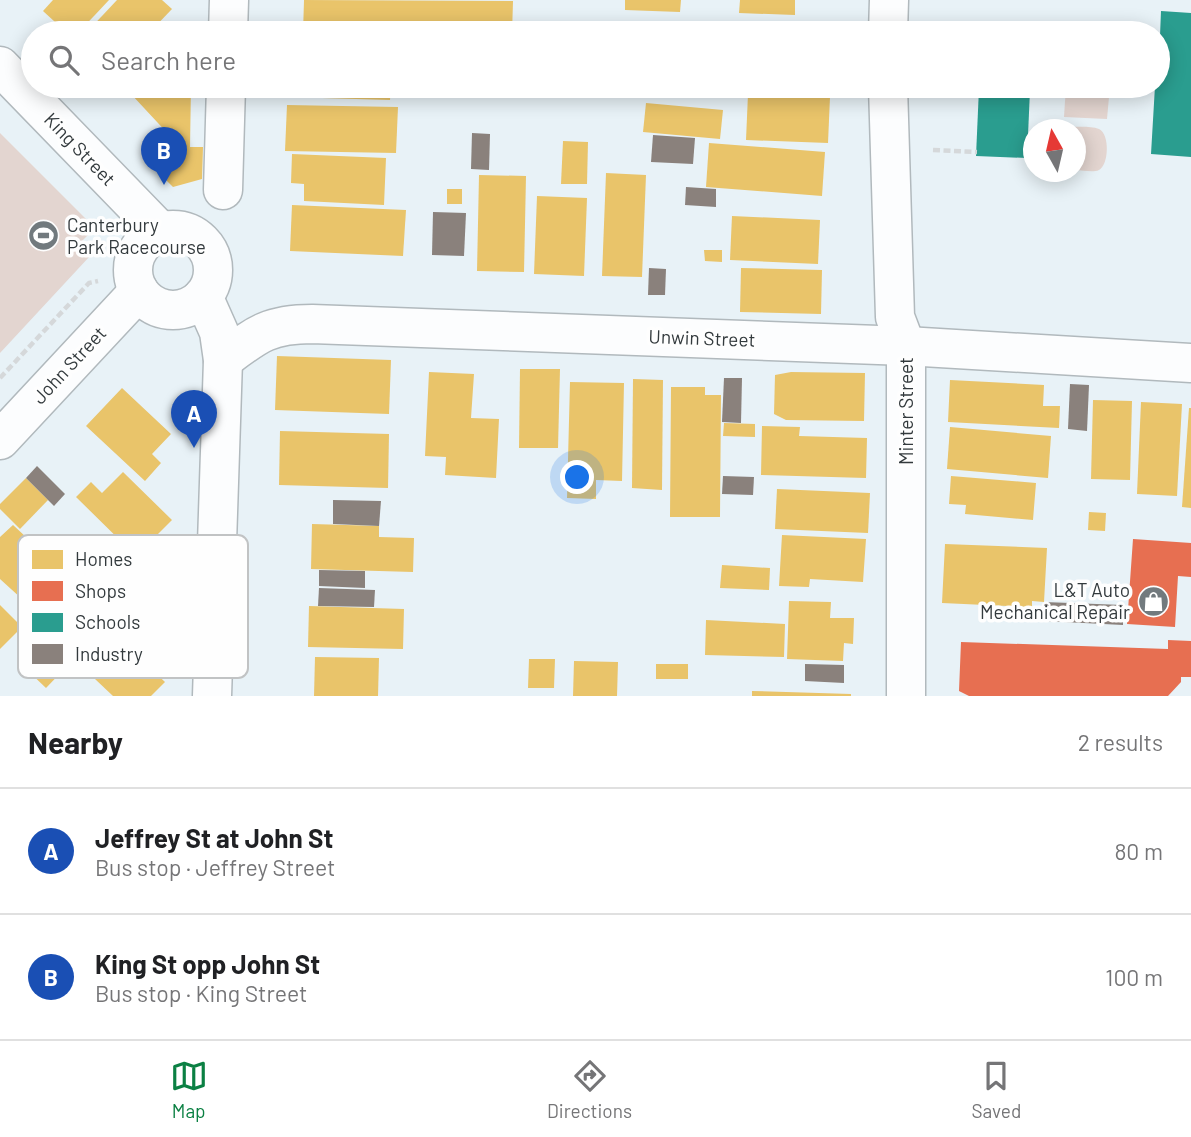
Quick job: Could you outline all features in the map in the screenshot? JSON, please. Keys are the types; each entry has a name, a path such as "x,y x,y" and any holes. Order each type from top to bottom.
{"street":[{"path":"228,21 229,0"},
{"path":"888,21 889,0"},
{"name":"King Street","path":"0,66 21,88"},
{"name":"King Street","path":"31,98 161,232"},
{"path":"223,190 226,98"},
{"name":"Minter Street","path":"888,98 895,317 906,346 905,696"},
{"path":"174,229 198,238 207,248 212,260 210,286 193,304 182,309 158,307 139,291 134,280 135,256 141,245 150,237 174,229"},
{"name":"John Street","path":"0,440 139,291"},
{"path":"203,296 219,332 223,360 217,535"},
{"name":"Unwin Street","path":"223,360 255,336 272,328 291,324 906,346 1191,363"},
{"path":"212,696 213,678"}],"path":[{"path":"933,150 977,152"},
{"path":"0,378 89,283 101,280"}],"shaded area":[{"path":"1065,98 1109,98 1107,119 1064,117"},
{"path":"1086,127 1103,132 1106,143 1105,162 1099,170 1086,171"},
{"name":"Canterbury Park Racecourse","path":"0,133 95,228 79,244 90,256 0,353"}],"building: Homes":[{"path":"53,0 109,0 89,21 54,21 43,11"},
{"path":"117,0 162,0 172,9 160,21 97,21"},
{"path":"304,0 513,1 512,21 303,21"},
{"path":"625,0 681,0 680,12 625,10"},
{"path":"740,0 795,0 795,15 739,13"},
{"path":"135,98 191,98 190,147 203,147 202,179 173,187 154,168 164,157 158,150 171,137"},
{"path":"322,98 390,98 390,100"},
{"path":"748,98 830,98 828,143 746,140"},
{"path":"646,103 723,110 720,139 643,132"},
{"path":"287,105 398,107 396,153 285,151"},
{"path":"563,141 588,142 587,184 561,184"},
{"path":"709,143 825,152 822,196 706,187"},
{"path":"292,154 386,158 384,205 304,201 304,184 291,183"},
{"path":"606,173 646,175 642,277 602,276"},
{"path":"479,175 526,176 524,272 477,271"},
{"path":"447,189 462,189 462,204 447,204"},
{"path":"537,196 587,198 584,276 534,274"},
{"path":"292,205 406,210 403,256 290,251"},
{"path":"732,216 820,220 818,264 730,260"},
{"path":"704,250 722,250 722,262 705,261"},
{"path":"741,268 822,270 821,314 740,312"},
{"path":"277,356 391,360 389,414 275,410"},
{"path":"520,369 560,369 558,448 519,448"},
{"path":"429,372 474,374 471,418 499,419 496,478 445,475 446,457 425,456"},
{"path":"791,372 865,373 864,421 786,420 774,414 775,375"},
{"path":"633,379 663,380 662,490 632,488"},
{"path":"950,380 1044,385 1043,406 1060,406 1059,428 948,422"},
{"path":"570,382 624,383 622,481 596,480 596,499 567,498"},
{"path":"671,387 705,387 705,395 721,395 720,517 670,517"},
{"path":"122,388 171,434 152,454 161,463 145,481 86,426"},
{"path":"1093,400 1132,401 1130,480 1091,479"},
{"path":"1141,402 1182,404 1177,496 1137,494"},
{"path":"1191,408 1191,508 1182,507"},
{"path":"724,423 755,424 755,437 723,436"},
{"path":"762,426 800,427 799,436 867,438 866,478 761,475"},
{"path":"950,427 1051,436 1048,478 947,469"},
{"path":"280,431 389,434 388,488 279,485"},
{"path":"123,472 172,520 157,535 115,535 76,497 91,482 102,493"},
{"path":"951,476 1036,483 1033,520 965,514 966,505 949,504"},
{"path":"26,478 48,500 20,529 0,509 0,504"},
{"path":"777,489 870,493 868,533 775,529"},
{"path":"1089,512 1106,513 1105,531 1088,530"},
{"path":"312,524 379,526 379,537 414,538 413,572 311,569"},
{"path":"13,525 24,535 18,535 18,595 0,579 0,537"},
{"path":"782,535 866,539 863,582 810,579 809,587 779,586"},
{"path":"945,544 1047,548 1044,602 1032,601 1032,607 942,603"},
{"path":"722,565 770,568 769,590 720,588"},
{"path":"789,601 831,602 830,618 854,618 853,644 844,643 843,661 787,659"},
{"path":"0,605 18,623 18,631 0,649"},
{"path":"309,606 404,609 403,649 308,647"},
{"path":"706,620 785,624 784,657 705,655"},
{"path":"315,657 379,658 378,696 314,696"},
{"path":"529,659 555,659 554,688 528,688"},
{"path":"574,661 618,662 617,696 573,696"},
{"path":"656,664 688,664 688,679 656,679"},
{"path":"36,678 56,678 46,688"},
{"path":"94,678 161,678 165,682 151,696 113,696"},
{"path":"752,691 851,694 851,696 752,696"}],"building: Shops":[{"name":"L&T Auto Mechanical Repair","path":"1133,539 1191,543 1191,577 1178,576 1175,627 1127,624"},
{"path":"1168,640 1191,641 1191,677 1181,677 1181,682 1168,696 969,696 959,691 961,642 1168,649"}],"building: Schools":[{"path":"1161,11 1191,13 1191,157 1151,154 1154,98 1170,98 1170,21 1161,21"},
{"path":"979,98 1030,98 1029,119 1023,119 1023,158 976,156"}],"building: Industry":[{"path":"472,133 490,134 489,170 471,169"},
{"path":"653,135 695,138 693,164 651,162"},
{"path":"686,187 716,189 716,207 685,205"},
{"path":"433,212 466,213 464,256 432,255"},
{"path":"649,268 666,269 665,295 648,295"},
{"path":"724,378 742,378 741,423 722,422"},
{"path":"1070,384 1089,385 1087,431 1068,429"},
{"path":"37,466 65,494 54,506 26,478"},
{"path":"723,476 754,477 753,495 722,494"},
{"path":"333,500 381,501 379,526 333,524"},
{"path":"319,570 365,571 365,588 319,586"},
{"path":"319,588 375,590 374,607 318,606"},
{"path":"1044,602 1123,605 1123,625 1044,621"},
{"path":"805,664 844,665 844,683 805,681"}],"place":[{"name":"King St opp John St","path":"164,185"},
{"name":"Canterbury Park Racecourse","path":"44,236"},
{"name":"Jeffrey St at John St","path":"194,448"},
{"name":"L&T Auto Mechanical Repair","path":"1153,601"}]}
